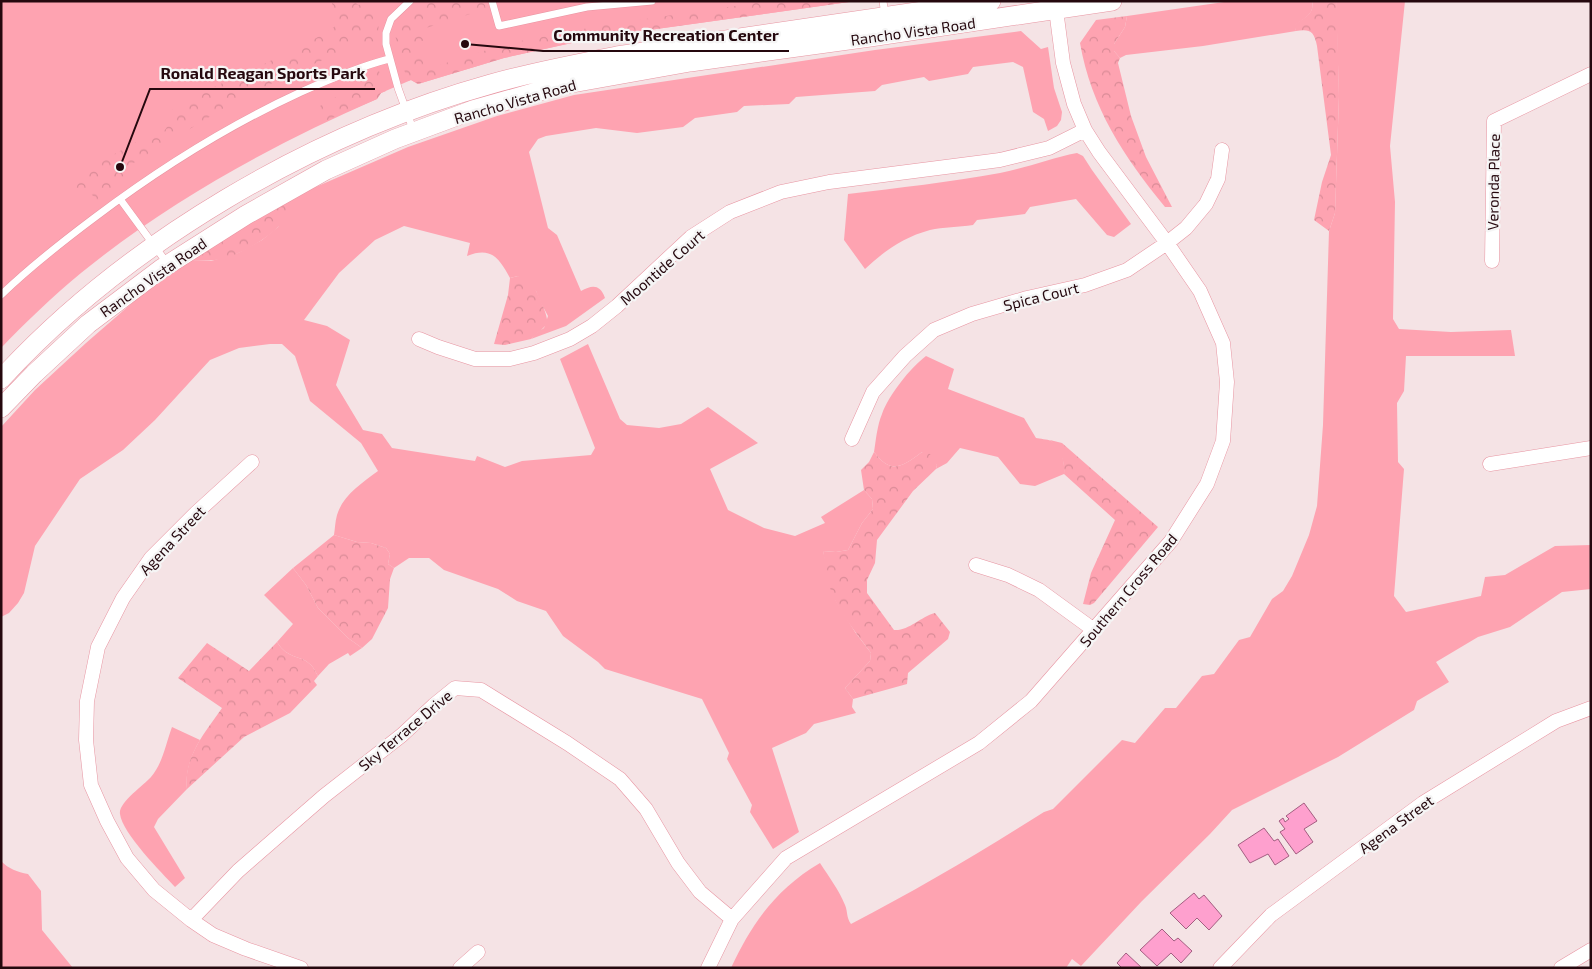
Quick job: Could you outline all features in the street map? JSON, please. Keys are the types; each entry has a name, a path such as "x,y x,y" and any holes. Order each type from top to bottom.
{"main road":[{"name":"Rancho Vista Road","path":"1,379 29,349 98,288 196,218 289,164 364,129 406,112 491,84 617,56 884,9 991,1"},
{"name":"Rancho Vista Road","path":"1,408 34,374 88,324 168,264 246,214 326,170 414,132 473,110 561,85 690,62 1056,6 1112,1"}],"street":[{"name":"Southern Cross Road","path":"708,968 732,919 786,858 979,743 1031,701 1171,542 1208,484 1223,441 1227,382 1223,344 1200,291 1085,130 1074,104 1063,63 1056,6"},
{"name":"Veronda Place","path":"1492,261 1494,121 1591,74"},
{"name":"Moontide Court","path":"419,339 475,359 510,360 534,353 570,338 592,326 617,306 690,237 730,212 781,192 829,182 1000,160 1049,148 1085,130"},
{"name":"Spica Court","path":"852,439 873,392 905,356 934,330 972,314 1027,298 1085,285 1127,270 1167,243 1186,228 1206,204 1218,179 1222,150"},
{"path":"1490,464 1591,448"},
{"name":"Agena Street","path":"252,462 151,558 123,598 98,647 87,701 86,740 91,785 107,821 127,858 154,890 213,935 301,968"},
{"path":"976,565 1008,575 1039,590 1094,630"},
{"name":"Sky Terrace Drive","path":"191,920 238,871 324,796 402,735 455,688 481,690 567,743 620,779 646,809 678,863 700,892 732,919"},
{"name":"Agena Street","path":"1220,968 1271,915 1423,803 1556,721 1591,708"},
{"path":"1561,968 1591,950"},
{"path":"460,968 478,952"}],"lane":[{"path":"410,1 391,19 386,33 386,44 389,59 414,132"},
{"path":"492,1 499,26 587,7 652,1"},
{"path":"1,295 57,246 120,199 161,170 211,139 277,104 355,68 389,59"},
{"path":"120,199 168,264"}],"green space":[{"path":"1,1 856,1 599,37 504,58 418,84 411,80 381,93 377,99 261,155 150,221 81,273 40,309 1,348"},
{"path":"331,1 354,1 358,5 365,3 373,9 378,21 376,50 365,54 360,43 244,96 127,167 131,178 99,200 96,200 90,192 84,194 75,190 75,182 106,159 141,140 162,133 169,121 170,111 211,88 242,75 320,36 334,27 336,21 335,11"},
{"path":"436,1 484,1 486,9 426,28 429,38 417,43 427,69 506,44 604,25 770,1 856,1 599,37 504,58 418,84 411,80 408,81 398,50 396,32 402,18 408,13 421,5"},
{"path":"1231,1 1312,1 1312,9 1308,15 1295,25 1296,31 1203,46 1126,55 1120,58 1114,51 1114,44 1125,27 1127,16"},
{"path":"1312,1 1336,1 1337,9 1339,96 1335,213 1329,231 1314,220 1322,182 1331,155 1317,46 1311,32 1305,30 1296,31 1294,25 1305,18 1310,12"},
{"path":"1336,1 1405,1 1390,146 1395,202 1393,319 1399,329 1451,332 1511,330 1515,356 1406,356 1404,391 1397,403 1398,462 1404,469 1394,596 1406,612 1481,596 1485,577 1505,575 1555,546 1591,545 1591,589 1562,592 1510,627 1478,637 1436,662 1449,682 1417,701 1414,710 1338,757 1232,810 1081,966 1072,959 1066,968 731,968 748,936 767,908 790,884 820,863 843,899 851,924 949,870 1044,812 1053,809 1122,740 1135,743 1165,708 1176,708 1202,676 1214,674 1239,640 1250,637 1272,599 1283,591 1292,576 1309,535 1317,506 1323,425 1329,231 1335,213 1339,96"},
{"path":"1127,16 1125,27 1114,44 1114,51 1120,58 1118,63 1131,116 1146,157 1172,207 1165,207 1123,150 1101,110 1085,66 1080,43 1096,20"},
{"path":"1021,31 1041,49 1048,47 1054,88 1062,112 1061,120 1057,126 1048,131 1044,119 1033,112 1023,67 1013,62 973,67 968,74 929,81 924,77 882,85 875,91 796,97 789,104 744,106 737,112 695,118 683,127 637,133 596,128 538,139 529,152 548,228 557,235 581,291 595,287 601,290 605,298 566,326 531,339 544,328 548,316 536,291 518,276 510,278 498,260 488,253 475,253 467,256 470,243 404,226 375,240 339,273 304,320 327,326 350,340 336,385 363,430 382,434 392,448 475,461 477,456 505,467 522,461 591,455 595,448 560,359 588,344 620,419 627,425 659,428 681,424 708,407 758,443 710,469 728,510 764,528 795,536 825,523 821,517 864,490 872,499 873,509 862,523 848,550 836,552 823,551 836,601 855,632 871,653 870,661 845,688 853,699 852,707 856,713 814,724 806,733 772,748 799,832 773,849 750,812 752,805 727,759 729,753 702,699 605,669 563,636 546,611 517,601 498,589 444,570 429,558 409,558 394,568 388,564 390,554 386,548 334,535 337,515 348,495 378,471 361,443 310,401 295,356 282,344 239,348 210,360 155,420 123,450 80,479 35,546 24,593 9,613 1,617 1,427 35,390 139,297 191,260 211,261 238,253 262,240 278,227 293,199 311,189 408,147 497,116 574,95 875,50"},
{"path":"379,71 386,91 381,93 377,99 325,121 319,115 318,110 321,105 340,95 362,76"},
{"path":"1077,153 1083,156 1131,224 1114,237 1107,235 1076,199 1030,207 1025,214 977,220 973,225 935,229 921,233 895,245 865,269 844,240 848,194 1000,173"},
{"path":"293,199 291,209 278,227 257,243 226,258 208,261 191,260 240,228"},
{"path":"518,276 528,279 531,283 544,307 547,322 531,339 505,345 494,344 508,295 510,278"},
{"path":"926,356 954,369 948,389 1024,418 1036,438 1049,440 1055,444 1062,456 1064,474 1035,486 1020,484 998,457 960,448 947,463 936,469 937,465 922,452 903,465 897,466 886,464 880,459 874,452 879,423 885,407 913,367"},
{"path":"1050,440 1062,443 1158,527 1094,603 1090,605 1083,604 1091,573 1115,520 1064,474 1064,464 1061,456"},
{"path":"874,452 886,464 891,466 903,465 922,452 930,454 937,465 936,469 913,491 877,540 875,563 867,580 867,593 894,630 910,626 924,617 935,613 950,632 948,639 908,673 907,684 853,699 845,688 870,661 871,653 846,619 831,592 823,551 836,552 848,550 862,523 873,509 872,499 864,490 861,470 869,462"},
{"path":"334,535 386,548 390,554 388,564 394,568 390,579 388,608 372,639 362,648 348,638 318,608 306,585 293,568"},
{"path":"293,568 306,585 318,608 348,638 362,648 350,656 348,653 329,664 318,676 311,665 303,659 285,652 277,642 293,624 264,595"},
{"path":"277,642 285,652 303,659 311,665 318,676 314,681 317,685 290,713 244,737 187,789 188,766 192,756 202,736 222,708 178,678 207,643 249,671"},
{"path":"172,727 200,740 189,764 187,789 158,819 154,827 185,878 175,887 135,842 122,822 120,814 120,810 127,800 155,771"},
{"path":"1,861 13,870 28,874 41,891 42,930 73,968 1,968"}],"building":[{"path":"1304,803 1317,821 1304,829 1313,842 1296,854 1280,832 1285,829 1279,821 1283,818 1285,822 1289,819 1286,816"},
{"path":"1264,828 1274,841 1278,839 1289,856 1275,865 1268,854 1250,863 1238,845"},
{"path":"1194,893 1199,899 1204,895 1222,916 1209,930 1197,918 1186,929 1170,913"},
{"path":"1162,929 1174,941 1178,938 1192,951 1181,963 1171,953 1157,966 1140,950"},
{"path":"1126,953 1142,968 1122,968 1117,963"}],"place":[{"name":"Community Recreation Center","path":"465,44"},
{"name":"Ronald Reagan Sports Park","path":"120,167"}]}
